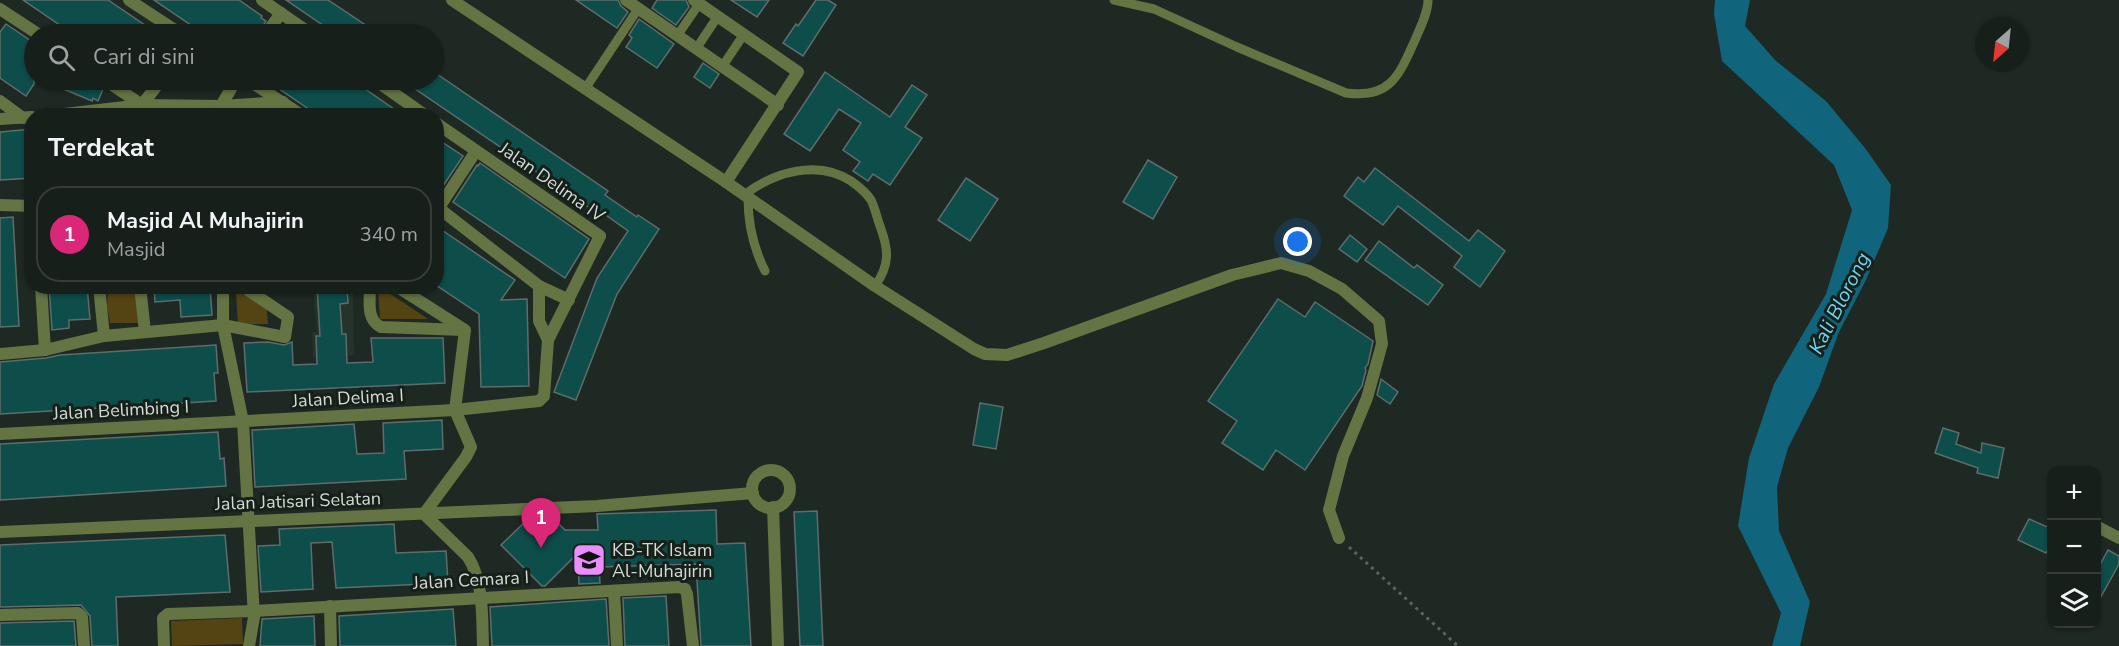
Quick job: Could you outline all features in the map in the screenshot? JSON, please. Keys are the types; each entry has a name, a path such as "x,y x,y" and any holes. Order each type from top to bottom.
{"street":[{"path":"7,0 0,9 24,25"},
{"path":"129,0 166,24"},
{"path":"262,0 297,24"},
{"path":"452,0 726,182 875,286 985,354 1007,355 1044,344 1232,275 1281,263 1310,271 1341,289 1379,321 1382,344 1367,398 1343,456 1329,510 1339,538"},
{"path":"626,0 778,105"},
{"path":"697,2 798,72 726,182"},
{"path":"273,24 281,13"},
{"path":"120,90 142,105"},
{"path":"142,105 153,90"},
{"path":"222,108 231,90"},
{"path":"264,90 292,108"},
{"path":"389,90 415,108"},
{"path":"0,100 24,116"},
{"path":"242,108 283,102"},
{"path":"116,108 142,105 182,108"},
{"path":"0,119 24,118"},
{"path":"444,129 476,151 444,199"},
{"name":"Jalan Delima IV","path":"455,410 542,399 548,340 600,236 476,151"},
{"path":"0,205 24,206"},
{"path":"444,214 539,286 570,300"},
{"path":"539,286 539,321 548,340"},
{"path":"42,294 45,350"},
{"path":"100,294 104,336"},
{"path":"141,294 146,332"},
{"path":"223,294 223,325 243,422 253,611 249,646"},
{"path":"0,354 45,350 104,336 223,325 284,338 289,319 285,313 255,294"},
{"path":"370,294 371,318 381,327 465,330"},
{"path":"409,294 465,330"},
{"path":"465,330 455,410 471,447 424,514 468,557 473,565 480,598 483,646"},
{"name":"Jalan Delima I","path":"243,422 455,410"},
{"name":"Jalan Belimbing I","path":"0,434 243,422"},
{"path":"770,470 782,474 789,484 788,497 784,502 773,507 760,504 753,493 754,481 758,476 770,470"},
{"name":"Jalan Jatisari Selatan","path":"0,532 597,506 753,493"},
{"path":"773,507 778,646"},
{"path":"2101,528 2119,538"},
{"name":"Jalan Cemara I","path":"164,646 163,618 168,614 679,587 685,589 687,594 693,646"},
{"path":"614,591 617,646"},
{"path":"330,606 331,646"},
{"path":"0,615 76,613 82,617 84,646"}],"lane":[{"path":"1114,0 1154,9 1346,93 1357,94 1387,86 1400,74 1418,34 1428,0"},
{"path":"677,36 697,2"},
{"path":"585,89 638,9"},
{"path":"696,49 718,16"},
{"path":"722,67 744,34"},
{"path":"765,271 755,251 746,196 756,186 783,174 820,169 844,176 860,187 870,199 882,231 887,264 875,286"}],"path":[{"path":"1339,538 1458,646"}],"shaded area":[{"path":"108,294 136,294 138,323 110,323"},
{"path":"236,294 266,303 268,324 238,324"},
{"path":"314,294 353,294 354,355 313,358 312,333 317,331"},
{"path":"378,294 390,294 428,319 380,319"},
{"path":"242,618 243,644 172,646 171,621"}],"water":[{"name":"Kali Blorong","path":"1715,0 1750,0 1745,26 1776,61 1826,101 1865,148 1891,185 1888,228 1866,280 1839,332 1819,387 1788,448 1777,487 1779,531 1810,602 1800,646 1772,646 1781,613 1738,526 1749,458 1774,384 1826,294 1852,210 1834,165 1722,61 1714,14"}],"building":[{"path":"23,0 108,0 143,24 58,24"},
{"path":"154,0 239,0 266,21 264,24 189,24"},
{"path":"286,0 328,0 364,24 321,24"},
{"path":"576,0 618,0 628,12 617,28"},
{"path":"657,0 686,0 689,7 676,25 652,8"},
{"path":"731,0 769,0 757,17"},
{"path":"816,0 828,0 836,5 803,56 783,43"},
{"path":"639,19 674,44 657,68 626,47 632,38 629,35"},
{"path":"6,24 24,36 24,90 30,90 26,96 0,78 0,32"},
{"path":"703,63 719,74 710,88 694,77"},
{"path":"825,72 890,117 912,85 927,95 905,127 922,138 890,185 873,174 868,181 853,171 860,162 843,150 861,123 839,109 810,151 784,134"},
{"path":"444,79 608,191 605,195 659,229 617,294 576,400 554,392 597,278 628,231 596,208 594,211 417,90 444,90"},
{"path":"66,90 103,90 98,101 93,98 92,101"},
{"path":"281,90 366,90 392,108 307,108"},
{"path":"24,130 24,178 0,180 0,132"},
{"path":"444,143 463,156 444,184"},
{"path":"1148,160 1177,177 1153,219 1123,202"},
{"path":"480,163 589,239 565,278 453,202"},
{"path":"1375,168 1469,241 1478,230 1505,251 1480,287 1454,267 1462,256 1398,206 1383,225 1344,196 1358,177 1364,182"},
{"path":"966,178 998,199 970,241 938,220"},
{"path":"13,217 19,326 0,327 0,218"},
{"path":"444,231 515,280 501,300 527,299 529,386 481,387 479,314 444,290"},
{"path":"1350,235 1367,249 1357,262 1339,249"},
{"path":"1379,241 1414,268 1417,265 1443,285 1428,305 1365,260"},
{"path":"50,294 88,294 90,319 69,320 69,328 52,330"},
{"path":"154,294 211,294 212,315 181,317 180,300 155,302"},
{"path":"317,294 347,294 348,303 340,304 342,334 346,334 347,363 373,362 371,338 443,338 445,383 247,392 244,343 268,342 284,345 292,342 293,365 317,364 316,336 320,336"},
{"path":"1278,299 1305,317 1315,302 1373,341 1362,386 1305,470 1276,450 1263,470 1222,443 1237,421 1208,401"},
{"path":"216,345 218,373 214,373 216,401 0,414 0,362 60,355"},
{"path":"1381,379 1398,392 1390,404 1377,395"},
{"path":"980,403 1003,407 996,449 973,445"},
{"path":"442,420 443,449 404,451 406,479 255,487 252,430 354,424 357,454 384,453 383,423"},
{"path":"1943,428 1959,433 1956,444 1981,453 1982,443 2004,448 1998,478 1977,473 1978,468 1935,453"},
{"path":"218,432 220,459 224,458 226,486 0,500 0,444"},
{"path":"716,510 717,544 745,543 751,646 701,646 696,564 599,567 600,583 579,584 578,553 545,586 542,586 501,545 530,517 551,516 565,530 598,530 597,514"},
{"path":"817,511 823,646 800,646 794,512"},
{"path":"2029,519 2047,527 2046,553 2018,540"},
{"path":"394,524 396,553 446,551 448,583 336,588 332,542 311,543 313,589 261,592 258,546 280,545 279,529"},
{"path":"225,535 230,592 116,597 118,646 92,646 90,616 81,605 0,607 0,545"},
{"path":"2108,550 2119,556 2119,564 2101,597 2101,574 2101,563"},
{"path":"666,596 669,646 625,646 623,598"},
{"path":"606,599 609,646 492,646 490,607"},
{"path":"453,609 456,646 340,646 339,616"},
{"path":"314,616 315,646 260,646 262,619"},
{"path":"74,621 76,646 0,646 0,623"}],"place":[{"name":"Masjid Al Muhajirin","path":"541,548"},
{"name":"KB-TK Islam Al-Muhajirin","path":"589,560"}]}
